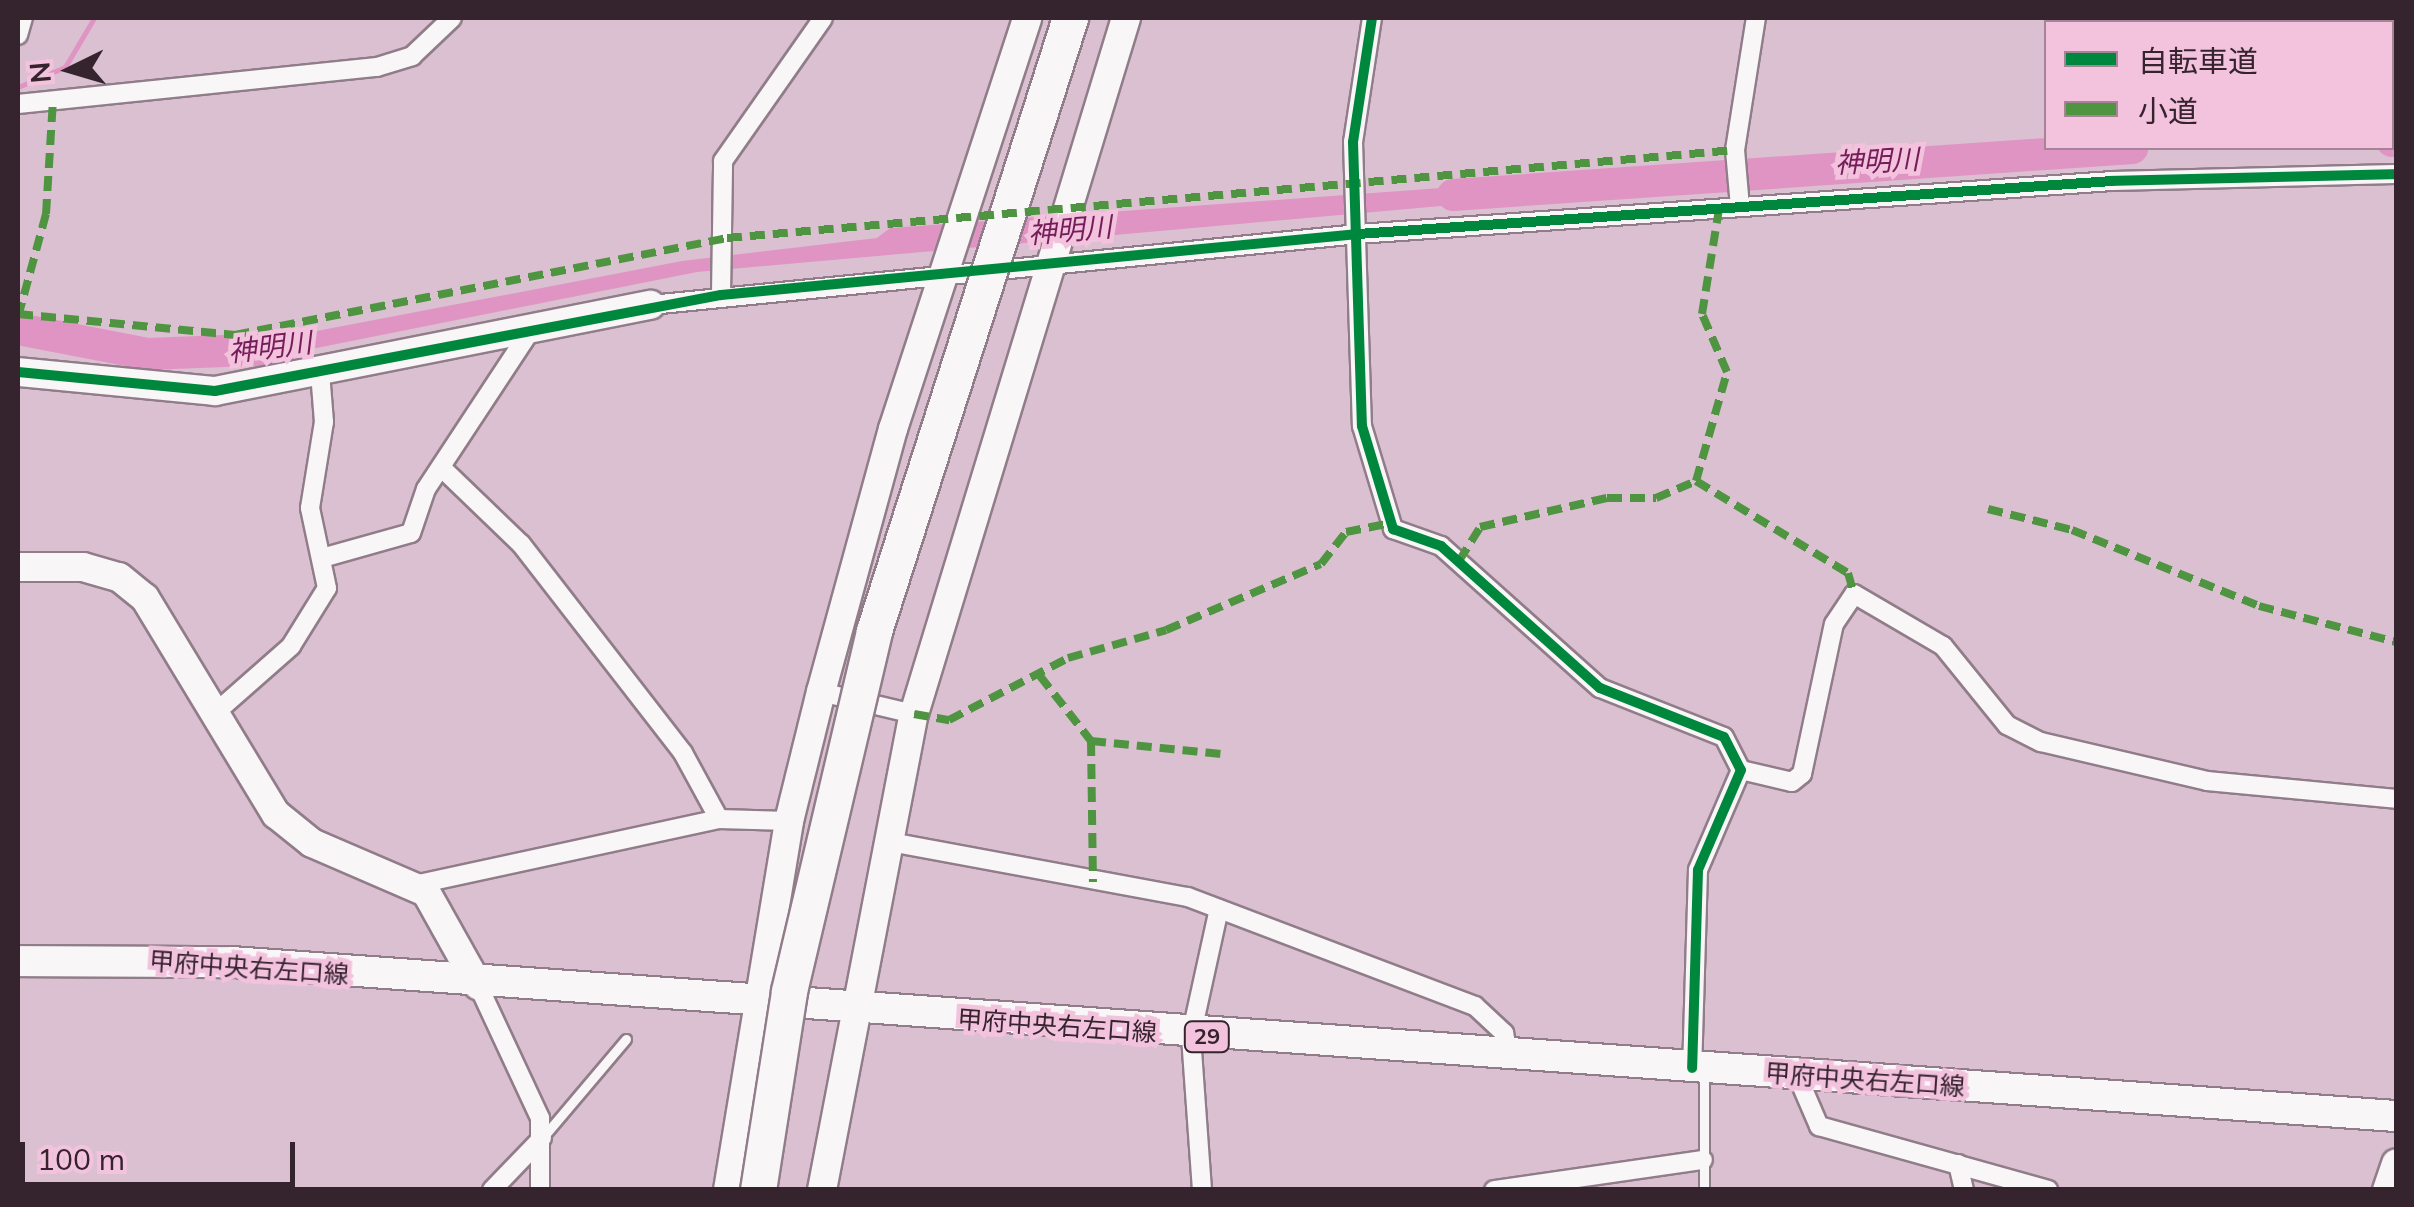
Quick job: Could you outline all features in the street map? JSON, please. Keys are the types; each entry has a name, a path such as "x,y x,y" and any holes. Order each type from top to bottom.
{"highway":[{"path":"758,1190 817,862 907,520 1070,18"},
{"path":"782,1190 817,862"}],"main road":[{"name":"甲府中央右左口線","path":"18,960 231,962 758,1006 2396,1116"}],"street":[{"path":"18,35 23,18"},
{"path":"18,104 377,67 412,56 452,18"},
{"path":"720,289 716,245 731,140 774,94 823,18"},
{"path":"728,1190 789,821 821,692 945,268 1028,18"},
{"path":"822,1190 852,1010 914,714 1126,18"},
{"path":"1372,18 1354,188 1362,426 1393,529 1441,546 1600,688 1724,738 1742,770 1792,782 1802,774 1834,624 1854,594 1942,646 2007,726 2041,742 2190,778 2396,799"},
{"path":"1740,200 1736,154 1756,18"},
{"path":"18,372 166,392 320,372 720,289 1056,255 1740,200 2112,181 2396,174"},
{"path":"322,558 404,541 531,330"},
{"path":"214,714 316,613 327,588 310,508 324,422 320,372"},
{"path":"444,470 521,544 683,753 720,819"},
{"path":"18,567 119,577 163,621 214,714 294,832 414,885 436,902 533,1096 542,1138 540,1190"},
{"path":"821,692 914,714"},
{"path":"1698,1068 1698,870 1742,770"},
{"path":"414,885 720,819 789,821"},
{"path":"885,841 1218,909 1475,1006 1504,1033 1509,1058"},
{"path":"1202,1190 1191,1036 1218,909"},
{"path":"1797,1075 1819,1126 2048,1190"},
{"path":"492,1190 542,1138"},
{"path":"1494,1190 1703,1160"},
{"path":"1958,1164 1964,1190"},
{"path":"2387,1190 2396,1164"}],"lane":[{"path":"542,1138 626,1038"},
{"path":"1698,1068 1704,1190"}],"water":[{"path":"1496,184 1497,201 697,272 241,363 239,346 682,261 877,238 890,228"}],"waterway":[{"path":"18,87 65,67 94,18"},
{"path":"1453,195 2103,150"},
{"name":"神明川","path":"18,329 148,354 281,349"}],"marked path":[{"path":"18,317 46,214 53,100"},
{"path":"18,314 235,335 727,238 1735,150"},
{"path":"1696,481 1727,372 1702,314 1719,209"},
{"path":"1459,561 1480,527 1607,498 1656,498 1696,481 1848,573 1854,594"},
{"path":"1988,509 2072,530 2259,606 2396,642"},
{"path":"914,714 949,720 1068,658 1166,630 1321,564 1346,532 1391,523"},
{"path":"1040,676 1091,741 1093,882"},
{"path":"1091,741 1221,754"}],"cycle path":[{"path":"1372,18 1353,142 1362,426 1393,529 1441,546 1600,688 1724,737 1741,770 1698,870 1692,1068"},
{"path":"18,372 215,391 721,295 1358,234 2112,181 2396,174"}]}
